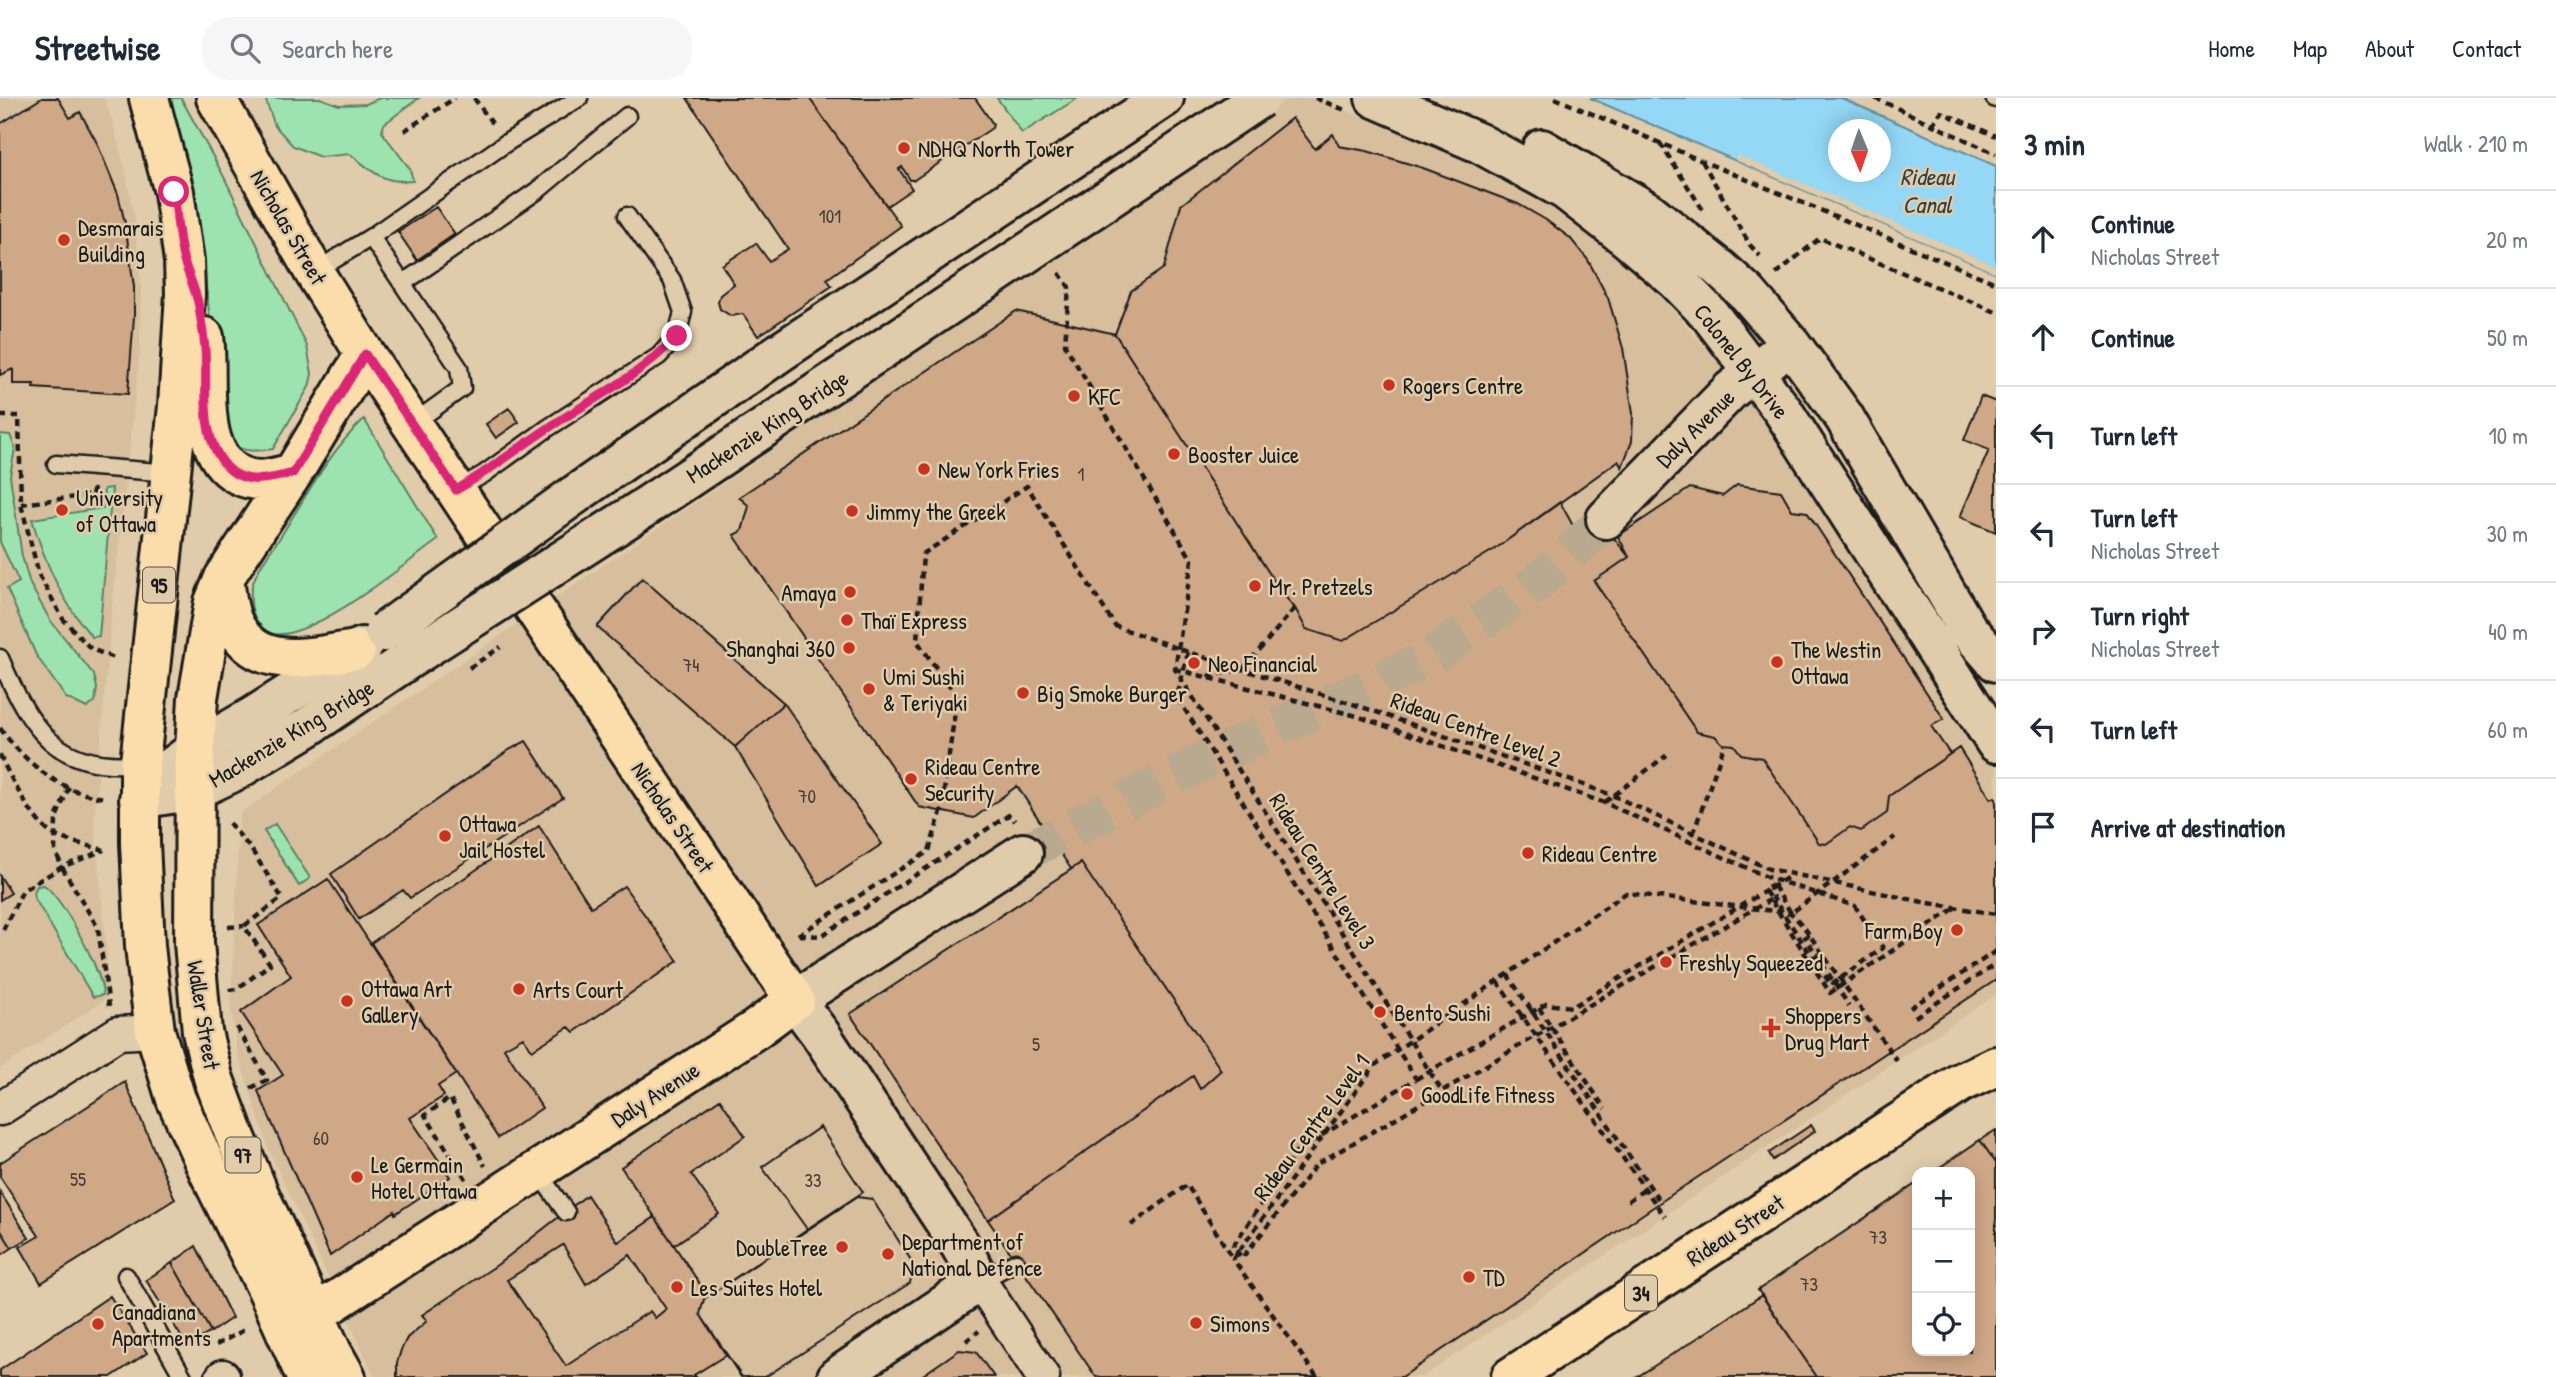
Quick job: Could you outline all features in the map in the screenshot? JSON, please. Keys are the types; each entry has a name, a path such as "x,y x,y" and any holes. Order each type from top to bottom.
{"main road":[{"name":"95","path":"140,781 171,473 185,295 184,261 174,192 149,98"},
{"name":"Nicholas Street","path":"216,98 314,272 365,354 795,1000 821,1035 960,1245 980,1282"},
{"name":"Mackenzie King Bridge","path":"140,781 165,772 195,750 254,716 370,641 782,351 1164,98"},
{"name":"Mackenzie King Bridge","path":"140,781 195,790 246,765 636,513 1260,98"},
{"name":"Colonel By Drive","path":"1376,98 1479,143 1564,190 1676,280 1710,315 1783,411 1996,743"},
{"name":"Colonel By Drive","path":"1435,98 1498,125 1650,212 1748,294 1791,344 1844,417 1968,630"},
{"path":"184,261 198,303 205,348 208,420 212,442 219,457 230,470 255,480 293,473"},
{"name":"Daly Avenue","path":"1606,519 1731,390 1791,344"},
{"path":"195,750 198,698 210,617 224,579 293,473 365,354"},
{"path":"224,579 234,625 250,645 264,654 289,660 370,641"},
{"path":"1968,630 1996,662"},
{"name":"Waller Street","path":"195,750 194,943 202,1032 213,1077 259,1194 301,1323 306,1377"},
{"name":"Waller Street","path":"140,781 145,946 137,1032 301,1323 346,1377"},
{"name":"Daly Avenue","path":"301,1323 485,1185 536,1170 756,1029 1020,837"},
{"name":"Rideau Street","path":"1960,1083 1996,1050"},
{"name":"Rideau Street","path":"1511,1377 1960,1083 1996,1066"},
{"path":"837,1377 980,1282"}],"street":[{"name":"Colonel By Drive","path":"1968,630 1996,678"},
{"path":"0,1109 137,1032"},
{"path":"980,1282 1043,1377"}],"lane":[{"path":"314,272 371,237 506,143 579,98"},
{"path":"403,284 538,190 628,116"},
{"path":"456,490 659,356 677,336 684,312 672,280 627,216"},
{"path":"371,237 459,368 463,388 412,424"},
{"path":"56,464 171,473"},
{"path":"0,658 32,721 58,748 88,762 106,765 140,781"},
{"path":"536,1170 566,1212"},
{"path":"980,1282 1016,1262"},
{"path":"125,1276 183,1377"}],"path":[{"path":"404,131 455,98"},
{"path":"474,98 506,143"},
{"path":"1555,98 1702,162 1996,283"},
{"path":"1875,98 1996,154"},
{"path":"1932,125 1941,112 1996,136"},
{"path":"1661,143 1707,217"},
{"path":"1702,162 1750,245 1784,284"},
{"path":"1767,280 1820,238 1996,312"},
{"path":"1738,239 1750,245"},
{"path":"1055,266 1069,286 1065,345 1192,560 1175,669 1357,716 1605,803 1767,877 1855,906 1883,948 1831,985 1773,898 1767,877"},
{"path":"0,416 19,416 21,504 39,575 63,619 91,649 114,658"},
{"name":"Rideau Centre Level 2","path":"1020,837 1009,815 821,936 798,935 929,851 941,811 957,697 917,641 923,554 1027,486 1115,626 1359,706 1612,795 1769,869 1996,914"},
{"path":"21,504 92,495 94,488"},
{"path":"1203,677 1243,669 1295,608"},
{"path":"469,668 501,647"},
{"path":"1188,652 1177,697 1416,1079"},
{"name":"Rideau Centre Level 3","path":"1175,669 1442,1091"},
{"path":"1693,834 1723,749"},
{"path":"0,755 8,773 43,828 54,835 104,850 62,867 23,890 3,930"},
{"path":"1605,803 1667,755"},
{"path":"69,787 56,818 55,850 98,928 108,1003 137,1032"},
{"path":"228,927 244,926 282,898 251,849 229,823"},
{"path":"1791,913 1895,837"},
{"path":"1773,898 1317,1164 1242,1258 1233,1246 1297,1150 1546,1004 1572,1007 1793,874"},
{"path":"1767,877 1897,1061"},
{"path":"1765,891 1830,993 1956,907"},
{"name":"Rideau Centre Level 1","path":"1233,1259 1375,1065 1626,892 1791,913"},
{"path":"237,989 270,964 244,926"},
{"path":"1809,935 1805,937 1849,1006"},
{"path":"1909,1007 1996,951"},
{"path":"1915,1017 1996,964"},
{"path":"1507,974 1661,1203"},
{"path":"1497,981 1665,1217"},
{"path":"1539,1008 1605,1109"},
{"path":"232,1018 267,1080 246,1090"},
{"path":"450,1098 485,1185 466,1180 425,1115 450,1098"},
{"path":"1131,1225 1187,1185 1233,1259 1317,1377"},
{"path":"1628,1201 1645,1189"},
{"path":"1240,1235 1258,1226"}],"shaded area":[{"name":"University of Ottawa","path":"0,98 103,98 112,119 125,169 135,221 141,284 140,351 112,609 94,823 107,953 107,998 0,1069"},
{"path":"1289,98 1317,98 1544,193 1631,263 1790,443 1996,761 1996,995 1422,1377 375,1377 270,1153 237,1051 231,1006 240,813"}],"green space":[{"path":"166,98 181,98 223,175 307,346 312,374 309,387 273,449 246,450 230,443 212,335 198,223"},
{"path":"265,98 320,98 339,105 366,104 380,98 419,98 384,124 382,132 410,169 413,181 385,178 350,154 320,157 293,146 275,126"},
{"path":"997,98 1078,98 1022,133"},
{"path":"364,419 438,540 335,613 291,632 267,632 257,622 252,608 252,586 257,573 329,460"},
{"path":"0,434 10,435 15,448 10,476 22,556 30,584 50,620 94,675 97,688 95,702 87,708 66,698 36,655 7,589 19,582 0,542"},
{"path":"112,488 99,636 92,637 72,610 56,581 32,519 103,508 104,489"},
{"path":"275,824 310,878 299,886 264,831"},
{"path":"44,885 71,919 89,953 103,995 93,997 35,899 37,886"}],"water":[{"name":"Rideau Canal","path":"1590,98 1841,98 1889,119 1828,119 1828,182 1891,182 1891,120 1996,166 1996,273"}],"pier":[{"path":"1737,155 1996,266 1996,273 1735,160"}],"building":[{"name":"Desmarais Building","path":"42,98 58,98 70,118 80,112 97,143 118,194 134,287 128,394 33,388 34,384 13,384 13,369 0,375 0,124"},
{"path":"687,98 809,98 901,226 827,279 832,286 758,336 743,314 731,316 720,309 720,295 734,284 722,265 756,243 769,261 788,249"},
{"name":"NDHQ North Tower","path":"809,98 975,98 993,124 992,128 914,180 910,180 902,167 899,169 912,189 887,206"},
{"name":"Rogers Centre","path":"1292,118 1315,149 1333,134 1339,146 1367,151 1423,168 1518,204 1570,238 1588,260 1608,298 1623,348 1633,413 1632,441 1622,467 1618,461 1495,549 1343,641 1306,629 1295,608 1282,593 1115,334 1131,291 1164,268 1181,205"},
{"path":"436,207 455,234 417,260 398,232"},
{"name":"Rideau Centre","path":"1016,311 1115,334 1282,593 1295,608 1306,629 1343,641 1495,549 1560,502 1577,533 1613,537 1629,557 1594,581 1697,732 1715,736 1723,744 1734,745 1741,754 1762,758 1819,843 1826,844 1850,827 1861,831 1887,813 1889,796 1959,748 1991,799 1996,799 1996,980 1402,1377 1096,1377 988,1220 1193,1076 1200,1089 1221,1070 1081,863 1071,869 1017,786 974,818 919,807 734,535 742,531 749,506 739,497"},
{"path":"1981,396 1996,402 1996,532 1960,517 1989,450 1964,440"},
{"path":"509,408 519,422 496,438 486,424"},
{"name":"The Westin Ottawa","path":"1737,485 1781,491 1792,510 1807,512 1944,719 1931,726 1950,754 1889,796 1887,813 1861,831 1850,827 1826,844 1819,843 1762,758 1741,754 1734,745 1723,744 1715,736 1697,732 1594,581 1629,557 1618,536 1690,488 1723,496"},
{"path":"642,578 784,703 735,747 597,627"},
{"path":"784,703 882,844 819,886 735,747"},
{"name":"Ottawa Jail Hostel","path":"526,741 563,798 410,898 403,890 359,919 331,874 509,750"},
{"name":"Arts Court","path":"539,826 591,907 624,886 678,961 574,1032 569,1027 532,1050 523,1037 504,1048 542,1108 498,1138 371,943"},
{"path":"1081,863 1221,1070 1200,1089 1193,1076 988,1220 850,1014"},
{"path":"0,876 11,893 0,900"},
{"path":"328,879 456,1074 438,1086 444,1096 410,1118 450,1177 395,1214 394,1211 330,1256 258,1091 283,1075 241,1012 291,976 258,925"},
{"path":"125,1082 175,1199 41,1283 20,1247 39,1236 0,1177 0,1163"},
{"path":"720,1099 745,1136 691,1174 719,1214 674,1245 621,1167"},
{"path":"1811,1125 1815,1131 1773,1160 1769,1153"},
{"path":"820,1127 863,1192 807,1229 762,1167"},
{"name":"DoubleTree","path":"820,1127 863,1192 857,1197 872,1199 914,1265 910,1283 765,1377 742,1377 700,1314 704,1299 807,1229 762,1167"},
{"path":"1996,1130 1996,1163 1980,1140"},
{"path":"1980,1140 1996,1163 1996,1377 1817,1377 1758,1290 1912,1186 1912,1356 1975,1356 1975,1167 1940,1167"},
{"path":"0,1192 29,1238 12,1248 0,1229"},
{"name":"Les Suites Hotel","path":"587,1195 618,1242 655,1217 704,1290 700,1314 726,1355 694,1375 696,1377 397,1377 397,1363 407,1338 427,1321 422,1315 497,1265","holes":["563,1245 586,1284 630,1255 666,1309 655,1318 650,1311 566,1366 507,1280"]},
{"name":"DoubleTree","path":"857,1197 872,1199 914,1265 910,1283 765,1377 741,1377 700,1314 704,1299"},
{"path":"0,1229 12,1248 0,1256"},
{"path":"196,1246 232,1318 211,1332 172,1263"},
{"path":"172,1263 211,1332 187,1346 146,1280"},
{"path":"1762,1295 1817,1377 1637,1377 1716,1326"},
{"name":"Canadiana Apartments","path":"110,1296 147,1353 111,1377 0,1377 0,1370"},
{"path":"959,1350 976,1352 994,1377 920,1377"}],"tunnel":[{"path":"1023,853 1208,759 1427,659 1538,582 1606,519"}],"place":[{"name":"NDHQ North Tower","path":"904,148"},
{"name":"Desmarais Building","path":"64,240"},
{"name":"Rogers Centre","path":"1389,385"},
{"name":"KFC","path":"1074,396"},
{"name":"Booster Juice","path":"1174,454"},
{"name":"New York Fries","path":"924,469"},
{"name":"University of Ottawa","path":"62,510"},
{"name":"Jimmy the Greek","path":"852,511"},
{"name":"Mr. Pretzels","path":"1255,586"},
{"name":"Amaya","path":"850,592"},
{"name":"Thaï Express","path":"847,620"},
{"name":"Shanghai 360","path":"849,648"},
{"name":"The Westin Ottawa","path":"1777,662"},
{"name":"Neo Financial","path":"1194,663"},
{"name":"Umi Sushi & Teriyaki","path":"869,689"},
{"name":"Big Smoke Burger","path":"1023,693"},
{"name":"Rideau Centre Security","path":"911,779"},
{"name":"Ottawa Jail Hostel","path":"445,836"},
{"name":"Rideau Centre","path":"1528,853"},
{"name":"Farm Boy","path":"1957,930"},
{"name":"Freshly Squeezed","path":"1666,962"},
{"name":"Arts Court","path":"519,989"},
{"name":"Ottawa Art Gallery","path":"347,1001"},
{"name":"Bento Sushi","path":"1380,1012"},
{"name":"Shoppers Drug Mart","path":"1771,1028"},
{"name":"GoodLife Fitness","path":"1407,1094"},
{"name":"Le Germain Hotel Ottawa","path":"357,1177"},
{"name":"DoubleTree","path":"842,1247"},
{"name":"Department of National Defence","path":"888,1254"},
{"name":"TD","path":"1469,1277"},
{"name":"Les Suites Hotel","path":"677,1287"},
{"name":"Simons","path":"1196,1323"},
{"name":"Canadiana Apartments","path":"98,1324"}],"route":[{"path":"174,192 184,261 198,303 205,348 208,420 212,442 219,457 230,470 244,477 259,480 293,473 365,354 456,490 659,356 677,336"}]}
